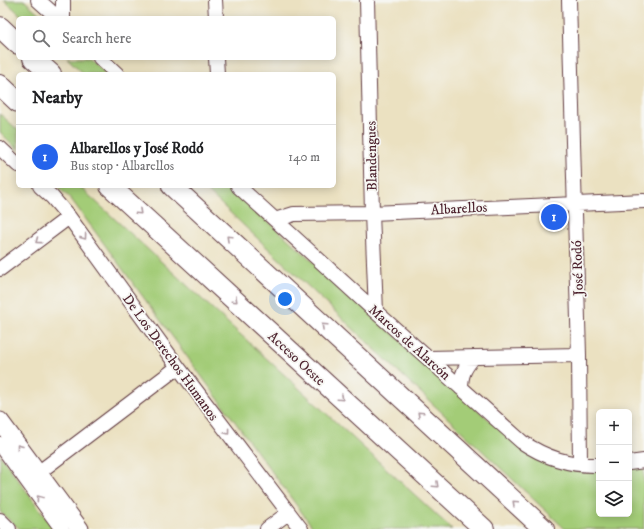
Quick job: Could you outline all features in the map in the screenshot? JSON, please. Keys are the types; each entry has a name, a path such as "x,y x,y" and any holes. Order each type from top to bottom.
{"highway":[{"path":"0,27 16,42"},
{"path":"35,60 49,72"},
{"path":"0,85 16,100"},
{"name":"Acceso Oeste","path":"112,188 484,529"},
{"path":"174,188 544,529"}],"main road":[{"path":"0,421 80,529"}],"street":[{"path":"38,0 56,16"},
{"path":"63,0 63,16"},
{"path":"215,0 216,16"},
{"name":"Blandengues","path":"367,0 376,312"},
{"name":"José Rodó","path":"569,0 579,355 580,464"},
{"path":"102,60 115,72"},
{"path":"216,60 217,72"},
{"path":"0,148 16,163"},
{"name":"De Los Derechos Humanos","path":"42,188 70,217 178,367 301,529"},
{"name":"Marcos de Alarcón","path":"240,188 522,442 538,453 555,460 596,465"},
{"name":"Albarellos","path":"275,220 294,214 372,213 644,201"},
{"path":"0,269 70,217"},
{"path":"428,358 579,355"},
{"path":"461,388 461,379 464,370 474,357"},
{"path":"38,473 178,367"},
{"path":"0,444 62,529"},
{"path":"632,462 644,461"},
{"path":"267,529 288,512"},
{"path":"0,520 9,529"}],"green space":[{"path":"4,0 24,0 42,16 22,16"},
{"path":"69,60 91,60 105,72 82,72"},
{"path":"0,114 16,128 16,148 0,132"},
{"path":"59,188 81,188 452,529 314,529 71,199"},
{"path":"204,188 231,188 516,444 543,463 544,461 596,468 596,517 632,517 632,468 644,467 644,529 565,529"},
{"path":"0,455 54,529 20,529 0,512"}],"place":[{"name":"Albarellos y José Rodó","path":"554,217"}]}
